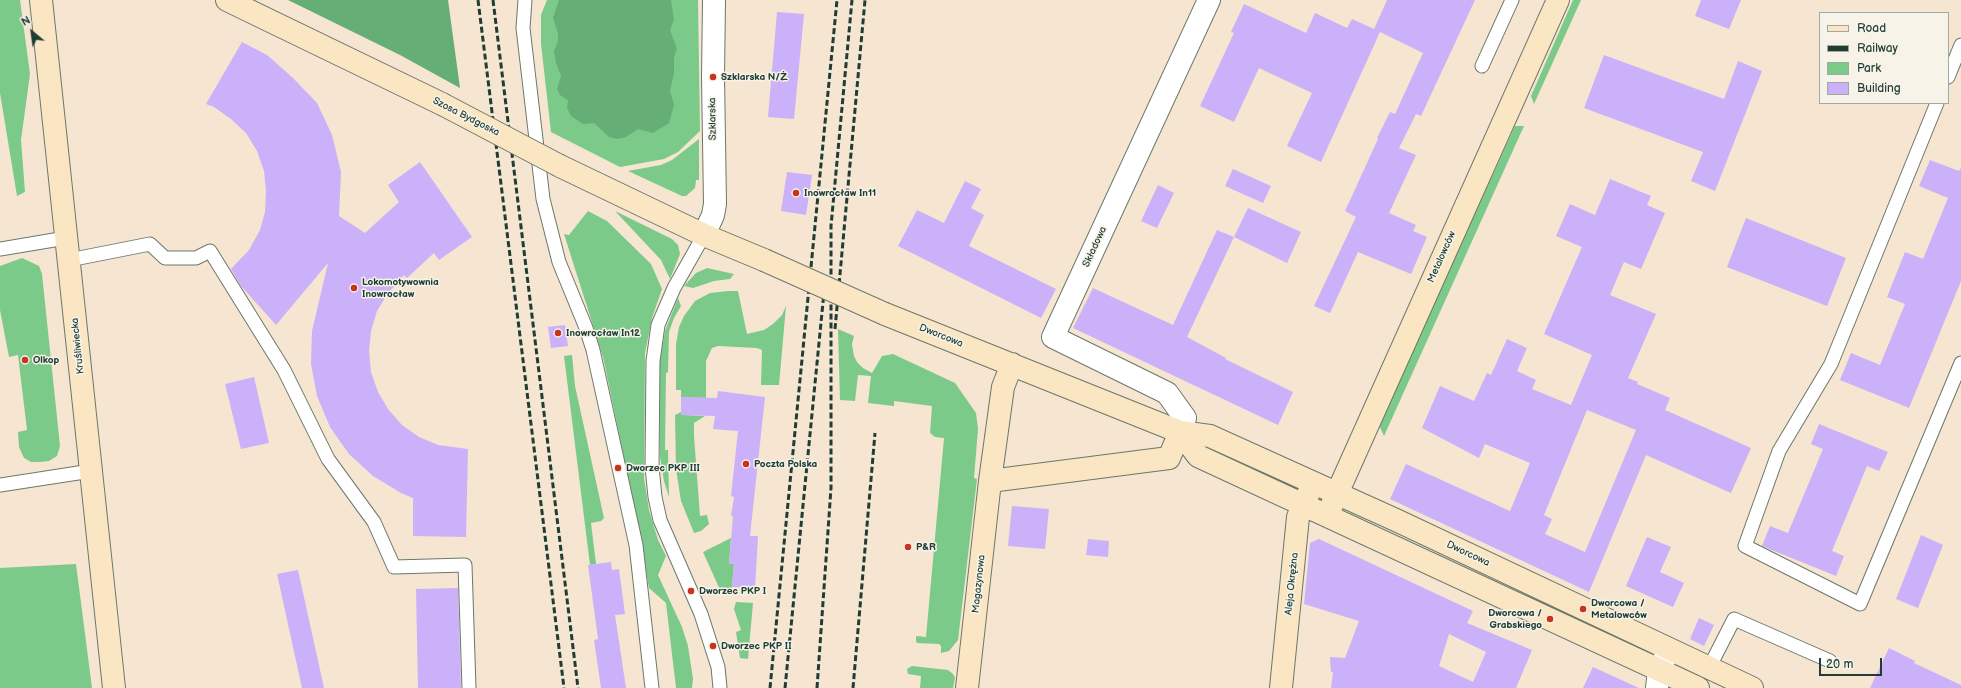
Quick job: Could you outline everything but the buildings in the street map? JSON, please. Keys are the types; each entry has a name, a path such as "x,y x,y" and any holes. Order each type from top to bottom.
{"main road":[{"name":"Szosa Bydgoska","path":"227,0 442,104 560,166 704,235"},
{"name":"Metalowców","path":"1327,515 1558,0"},
{"name":"Kruśliwiecka","path":"42,1 114,688"},
{"name":"Dworcowa","path":"704,235 885,314 1180,432 1210,436 1336,493 1752,688"},
{"name":"Magazynowa","path":"967,688 1002,387 1012,364"},
{"path":"990,481 1169,458 1180,432"},
{"path":"1180,432 1198,456 1327,515 1658,679 1698,688"},
{"name":"Aleja Okrężna","path":"1281,688 1298,517 1313,483"}],"street":[{"name":"Szklarska","path":"704,235 713,215 715,204 712,77 714,0"},
{"name":"Składowa","path":"1180,432 1185,418 1167,393 1053,338 1209,0"},
{"path":"1658,679 1669,650"}],"lane":[{"path":"525,0 524,28 544,199 559,262 586,328 636,545 652,688"},
{"path":"1482,66 1512,0"},
{"path":"1949,75 1961,45"},
{"path":"1937,104 1831,364 1778,451 1745,546 1860,604 1961,362"},
{"path":"704,235 674,288 658,325 653,361 652,467 654,497 660,520 701,614 718,667 720,688"},
{"path":"0,249 66,238"},
{"path":"69,260 150,244 166,258 196,258 210,251 284,370 328,459 374,522 394,567 465,565 469,688"},
{"path":"0,485 91,471"},
{"path":"1709,668 1734,619 1830,662"}],"green space":[{"path":"0,0 20,0 30,74 21,140 25,192 17,196 0,93"},
{"path":"288,0 448,0 460,88 400,55"},
{"path":"547,0 698,0 700,131 678,152 664,159 620,167 551,132 541,44 541,15"},
{"path":"559,0 671,0 674,20 670,30 677,49 674,57 674,73 670,91 674,105 669,123 653,133 638,129 626,137 618,139 609,137 594,123 583,124 571,116 567,108 568,100 560,95 557,89 561,76 556,63 554,51 558,41 558,33 553,18"},
{"path":"1573,0 1581,0 1534,104 1531,96"},
{"path":"1515,126 1524,126 1384,436 1379,425"},
{"path":"699,139 699,180 696,180 695,188 686,196 682,196 628,171 661,165 672,160"},
{"path":"588,211 607,221 651,264 662,289 652,318 645,353 644,478 649,510 658,540 666,556 658,575 682,627 688,646 693,679 692,688 676,688 666,603 649,588 640,534 603,357 564,234 569,235"},
{"path":"615,211 672,239 678,245 680,254 670,279 661,260"},
{"path":"22,258 39,266 42,274 60,446 57,456 49,461 40,462 31,462 24,458 19,447 18,432 27,430 18,355 9,357 0,310 0,266"},
{"path":"707,268 734,274 730,279 714,281 693,288 684,286 696,273"},
{"path":"738,291 747,334 764,330 773,324 782,315 786,306 779,385 761,385 762,350 757,348 718,346 712,348 706,361 706,398 681,397 681,390 676,390 676,344 679,327 684,316 695,301 710,293"},
{"path":"678,298 681,306 674,318 669,332 668,372 666,373 665,450 668,450 669,497 664,481 660,457 660,361 665,331"},
{"path":"838,329 854,336 852,344 854,356 863,368 872,373 882,356 893,354 955,383 976,413 978,429 974,478 977,479 958,640 949,651 941,653 941,646 939,644 917,643 916,641 916,636 926,637 944,438 935,437 930,433 932,406 894,401 894,406 868,403 871,376 858,375 855,401 840,400"},
{"path":"572,355 575,386 604,518 601,521 591,523 596,564 590,565 564,356"},
{"path":"681,412 682,415 705,416 694,423 694,436 700,516 707,515 709,524 701,531 694,533 681,501 676,469 675,415"},
{"path":"731,538 729,564 734,564 732,587 721,592 703,552"},
{"path":"76,564 92,688 0,688 0,568"},
{"path":"736,602 753,603 748,659 740,658 736,632 741,630 734,609"},
{"path":"912,666 948,670 955,678 953,688 920,688 921,676 908,674 907,669"}],"railway":[{"path":"478,0 564,688"},
{"path":"493,0 578,688"},
{"path":"770,688 837,0"},
{"path":"817,688 831,488 831,226 852,0"},
{"path":"835,329 865,0"},
{"path":"785,688 825,282"},
{"path":"853,688 875,433"}],"place":[{"name":"Szklarska N/Ż","path":"713,77"},
{"name":"Inowrocław In11","path":"796,193"},
{"name":"Lokomotywownia Inowrocław","path":"354,288"},
{"name":"Inowrocław In12","path":"558,333"},
{"name":"Olkop","path":"25,360"},
{"name":"Poczta Polska","path":"746,464"},
{"name":"Dworzec PKP III","path":"618,468"},
{"name":"P&R","path":"908,547"},
{"name":"Dworzec PKP I","path":"691,591"},
{"name":"Dworcowa / Metalowców","path":"1583,609"},
{"name":"Dworcowa / Grabskiego","path":"1550,619"},
{"name":"Dworzec PKP II","path":"713,646"}]}
